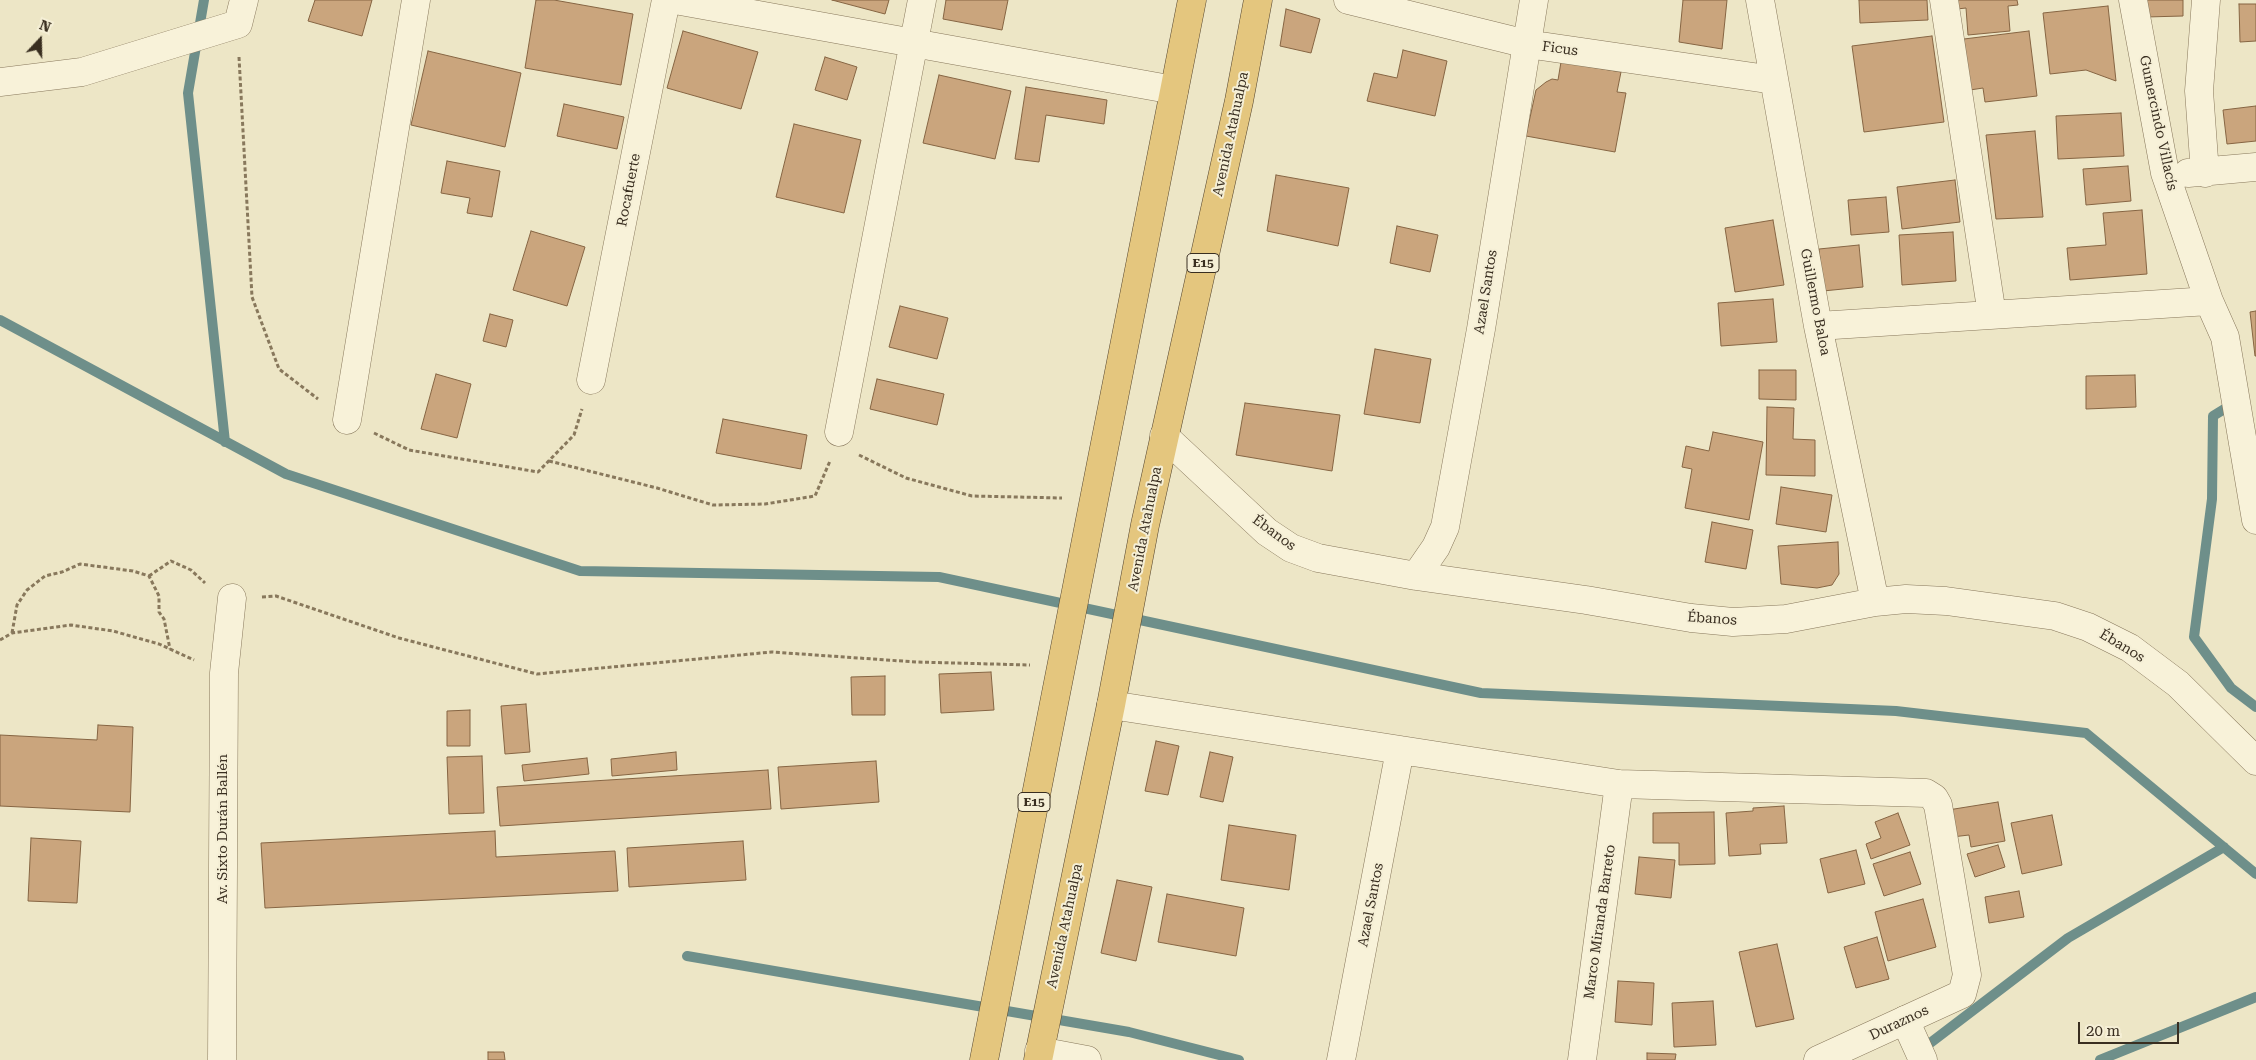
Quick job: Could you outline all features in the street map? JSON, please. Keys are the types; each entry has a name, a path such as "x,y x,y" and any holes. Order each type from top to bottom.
{"highway":[{"name":"E15","path":"984,1060 1192,0"},
{"name":"Avenida Atahualpa","path":"1038,1056 1111,705 1145,526 1239,101 1258,0"}],"street":[{"path":"0,82 82,72 238,24 244,0"},
{"path":"346,420 416,0"},
{"name":"Rocafuerte","path":"591,380 666,0"},
{"path":"675,0 1174,90"},
{"path":"838,438 922,0"},
{"name":"Ficus","path":"1348,0 1527,44 1774,80"},
{"name":"Azael Santos","path":"1416,576 1436,548 1445,527 1481,329 1534,0"},
{"name":"Guillermo Baloa","path":"1760,0 1818,326 1876,602"},
{"path":"1944,0 1992,315"},
{"name":"Gumercindo Villacís","path":"2133,0 2165,173 2209,301 2225,337 2256,520"},
{"path":"2205,173 2199,91 2206,0"},
{"path":"2165,173 2205,173 2256,167"},
{"path":"1818,326 2209,301"},
{"name":"Ébanos","path":"1164,436 1267,532 1291,548 1318,558 1416,576 1586,600 1691,618 1733,622 1786,619 1876,602 1906,599 1946,601 2055,616 2088,627 2130,648 2178,684 2256,760"},
{"name":"Av. Sixto Durán Ballén","path":"222,1060 224,674 232,598"},
{"path":"1111,705 1619,784"},
{"name":"Azael Santos","path":"1341,1060 1400,750"},
{"name":"Duraznos","path":"1619,784 1926,793 1934,798 1938,805 1967,975 1962,994 1818,1060"},
{"name":"Marco Miranda Barreto","path":"1582,1060 1619,784"},
{"path":"1905,1020 1923,1060"},
{"path":"1038,1056 1087,1060"}],"path":[{"path":"548,461 657,488 713,506 765,504 815,496 838,438 906,478 972,496 1092,507"},
{"path":"150,576 171,561 191,570 214,590 232,598 276,596 399,638 538,674 772,652 916,662 1062,658"},
{"path":"12,633 17,605 27,590 45,576 62,572 80,564 133,571 150,576 159,596 159,612 164,619 170,649"},
{"path":"0,640 12,633 71,625 113,631 170,649 224,674"}],"building":[{"path":"315,0 372,0 362,36 308,21"},
{"path":"536,0 554,0 633,14 621,85 525,68"},
{"path":"832,0 889,0 885,14"},
{"path":"946,0 1008,0 1002,30 943,19"},
{"path":"1683,0 1727,0 1722,49 1679,42"},
{"path":"1859,0 1927,0 1928,20 1860,23"},
{"path":"1947,0 2017,0 2018,5 2008,6 2010,31 1968,35 1966,8 1948,10"},
{"path":"2145,0 2183,0 2183,16 2146,17"},
{"path":"2239,4 2256,4 2256,41 2240,42"},
{"path":"2108,6 2116,81 2086,70 2050,74 2043,13"},
{"path":"1286,9 1320,19 1311,53 1280,46"},
{"path":"683,31 758,52 741,109 667,88"},
{"path":"2029,31 2037,96 1985,102 1983,88 1970,90 1964,39"},
{"path":"1932,36 1944,122 1864,132 1852,46"},
{"path":"1403,50 1447,61 1435,116 1367,101 1374,73 1397,78"},
{"path":"428,51 521,73 505,147 411,125"},
{"path":"825,57 857,67 847,100 815,90"},
{"path":"1561,62 1621,72 1617,92 1626,93 1615,152 1526,136 1536,90 1552,79 1558,80"},
{"path":"939,75 1011,91 995,159 923,143"},
{"path":"1026,87 1107,100 1104,124 1046,115 1039,162 1015,159"},
{"path":"564,104 624,117 617,149 557,136"},
{"path":"2256,106 2256,141 2227,144 2223,110"},
{"path":"2121,113 2124,156 2058,159 2056,116"},
{"path":"794,124 861,140 844,213 776,197"},
{"path":"2035,131 2043,217 1996,219 1986,135"},
{"path":"447,161 500,171 492,217 467,213 470,198 441,193"},
{"path":"2128,166 2131,201 2086,205 2083,169"},
{"path":"1276,175 1349,188 1338,246 1267,231"},
{"path":"1955,180 1960,222 1902,229 1897,187"},
{"path":"1886,197 1889,232 1851,235 1848,200"},
{"path":"2142,210 2147,274 2070,280 2067,248 2106,245 2103,213"},
{"path":"1773,220 1784,285 1735,292 1725,228"},
{"path":"1397,226 1438,235 1430,272 1390,263"},
{"path":"531,231 585,247 567,306 513,290"},
{"path":"1953,232 1956,281 1902,285 1899,235"},
{"path":"1859,245 1863,287 1823,291 1819,249"},
{"path":"1773,299 1777,342 1721,346 1718,303"},
{"path":"900,306 948,318 937,359 889,347"},
{"path":"2256,311 2256,356 2255,356 2250,312"},
{"path":"490,314 513,320 506,347 483,341"},
{"path":"1375,349 1431,359 1420,423 1364,414"},
{"path":"1759,370 1796,370 1796,400 1759,399"},
{"path":"436,374 471,384 457,438 421,429"},
{"path":"2135,375 2136,407 2086,409 2086,376"},
{"path":"877,379 944,394 937,425 870,409"},
{"path":"1245,403 1340,415 1332,471 1236,455"},
{"path":"1767,407 1794,408 1793,439 1815,440 1815,476 1766,475"},
{"path":"723,419 807,435 801,469 716,453"},
{"path":"1713,432 1763,442 1749,520 1685,508 1692,469 1682,467 1686,446 1709,451"},
{"path":"1781,487 1832,495 1826,532 1776,524"},
{"path":"1712,522 1753,530 1746,569 1705,562"},
{"path":"1838,542 1839,574 1832,585 1817,588 1781,584 1778,546"},
{"path":"991,672 994,710 941,713 939,674"},
{"path":"885,676 885,715 852,715 851,677"},
{"path":"526,704 530,752 505,754 501,706"},
{"path":"470,710 470,746 447,746 447,711"},
{"path":"98,725 133,727 130,812 0,806 0,735 97,740"},
{"path":"1156,741 1179,746 1168,795 1145,791"},
{"path":"676,752 677,770 612,776 611,759"},
{"path":"1210,752 1233,757 1223,802 1200,797"},
{"path":"482,756 484,813 449,814 447,757"},
{"path":"587,758 589,774 524,781 522,765"},
{"path":"876,761 879,802 781,809 778,767"},
{"path":"768,770 771,809 500,826 497,787"},
{"path":"1998,802 2005,841 1971,847 1969,835 1952,837 1948,810"},
{"path":"1784,806 1787,843 1760,844 1761,854 1729,856 1726,813 1753,811 1753,808"},
{"path":"1714,812 1715,864 1679,865 1679,843 1653,843 1653,813"},
{"path":"1898,813 1910,845 1871,859 1866,844 1881,838 1875,822"},
{"path":"2052,815 2062,865 2022,874 2011,823"},
{"path":"1229,825 1296,835 1289,890 1221,880"},
{"path":"495,831 496,857 615,851 618,891 265,908 261,843"},
{"path":"31,838 81,841 77,903 28,901"},
{"path":"743,841 746,880 629,887 627,848"},
{"path":"1998,845 2005,867 1975,877 1967,854"},
{"path":"1856,850 1865,884 1828,893 1820,859"},
{"path":"1910,852 1921,884 1884,896 1873,864"},
{"path":"1639,857 1675,860 1671,898 1635,894"},
{"path":"1117,880 1152,887 1136,961 1101,953"},
{"path":"2019,891 2024,917 1989,923 1985,897"},
{"path":"1167,894 1244,908 1236,956 1158,942"},
{"path":"1923,899 1936,947 1888,961 1875,912"},
{"path":"1877,937 1889,979 1856,988 1844,947"},
{"path":"1777,944 1794,1019 1756,1027 1739,952"},
{"path":"1618,981 1654,983 1652,1025 1615,1022"},
{"path":"1713,1001 1716,1045 1674,1047 1672,1003"},
{"path":"488,1052 504,1052 505,1060 488,1060"},
{"path":"1647,1053 1676,1054 1675,1060 1647,1060"}],"waterway":[{"path":"204,0 188,93 225,442"},
{"path":"0,320 286,474 580,571 939,577 1481,693 1896,711 2086,733 2256,874"},
{"path":"2226,408 2213,416 2212,499 2194,637 2231,688 2256,707"},
{"path":"1921,1050 2068,938 2224,847"},
{"path":"687,956 1129,1032 1239,1060"},
{"path":"2100,1060 2256,997"}]}
